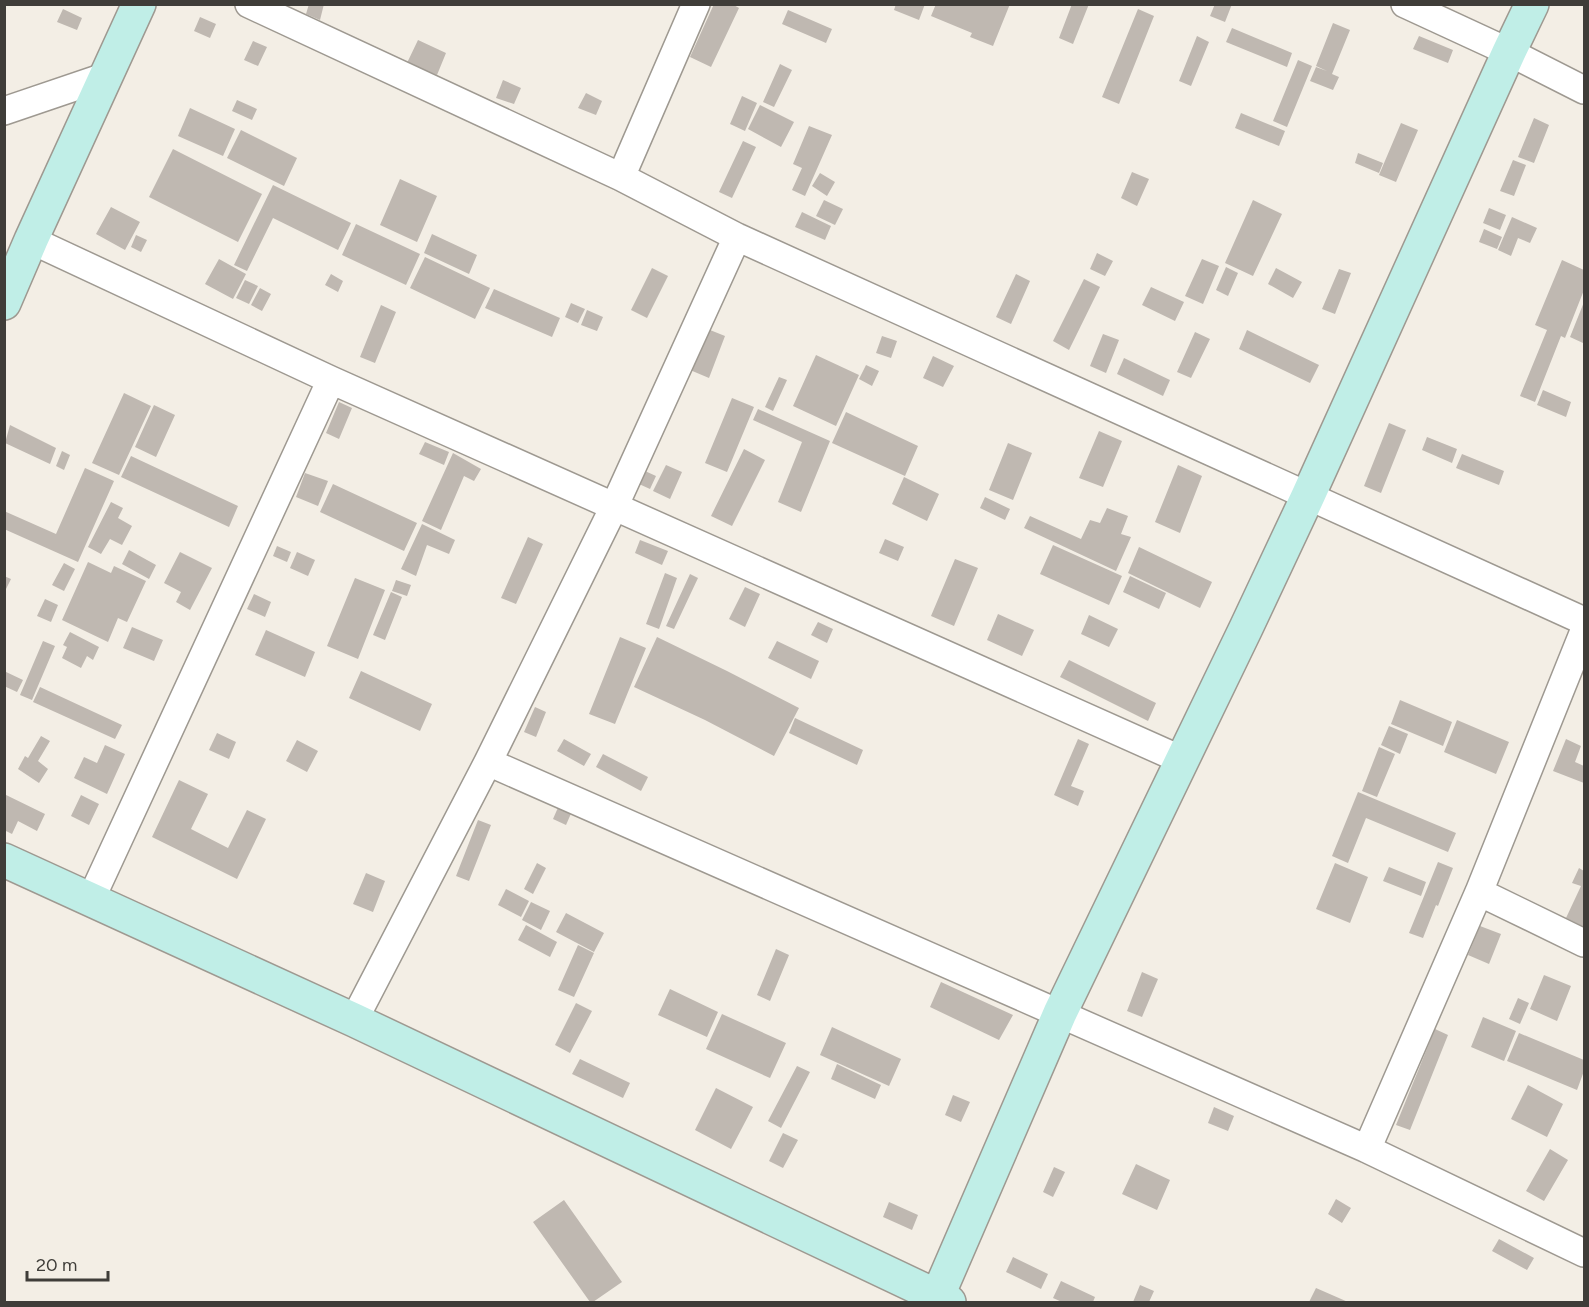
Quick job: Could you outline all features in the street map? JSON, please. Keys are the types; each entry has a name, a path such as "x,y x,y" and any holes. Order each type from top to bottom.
{"street":[{"path":"4,303 139,4"},
{"path":"249,4 621,177 737,237 1584,621"},
{"path":"621,177 696,4"},
{"path":"1405,4 1584,90"},
{"path":"4,860 354,1020 941,1301 1060,1013 1308,496 1532,4"},
{"path":"4,111 107,76"},
{"path":"354,1020 488,762 614,507 737,237"},
{"path":"31,240 331,380 1182,760"},
{"path":"91,899 331,380"},
{"path":"1367,1149 1479,892 1584,631"},
{"path":"488,762 1367,1149 1584,1253"},
{"path":"1479,892 1584,943"}],"building":[{"path":"309,4 324,4 320,20 306,14"},
{"path":"714,4 732,4 739,8 711,67 690,57"},
{"path":"896,4 925,4 919,20 894,10"},
{"path":"936,4 1010,4 993,46 970,37 972,33 931,16"},
{"path":"1072,4 1089,4 1073,44 1059,38"},
{"path":"1215,4 1232,4 1225,22 1210,16"},
{"path":"63,9 82,18 77,30 57,22"},
{"path":"1138,9 1154,16 1119,104 1102,97"},
{"path":"788,10 832,29 826,43 782,24"},
{"path":"200,17 216,24 210,38 194,31"},
{"path":"1333,23 1350,30 1332,74 1339,77 1333,90 1310,81 1316,67 1327,71 1316,66"},
{"path":"1232,28 1292,53 1287,67 1226,42"},
{"path":"1197,36 1209,42 1191,86 1179,81"},
{"path":"1419,36 1453,50 1448,63 1413,49"},
{"path":"418,40 446,53 437,75 407,63"},
{"path":"253,41 267,47 258,66 244,60"},
{"path":"1298,60 1312,66 1287,127 1273,121"},
{"path":"780,64 792,70 774,107 763,102"},
{"path":"503,80 521,88 514,104 496,98"},
{"path":"586,93 602,101 596,115 578,108"},
{"path":"742,96 757,103 745,131 730,124"},
{"path":"237,100 257,109 252,120 232,111"},
{"path":"760,105 794,122 781,147 748,129"},
{"path":"190,108 235,129 223,156 178,136"},
{"path":"1241,113 1285,131 1279,146 1235,128"},
{"path":"1534,118 1549,125 1534,163 1518,157"},
{"path":"1401,123 1418,130 1396,182 1379,175"},
{"path":"809,126 832,135 805,196 792,190 802,168 793,164"},
{"path":"241,130 297,158 284,186 227,158"},
{"path":"743,141 756,147 732,198 719,192"},
{"path":"173,149 262,194 238,242 149,197"},
{"path":"1358,153 1383,163 1379,173 1355,163"},
{"path":"1513,160 1526,165 1514,196 1500,191"},
{"path":"1132,172 1149,179 1137,206 1121,198"},
{"path":"820,173 835,182 827,196 812,186"},
{"path":"400,179 437,196 417,242 380,225"},
{"path":"273,185 351,223 338,250 273,218 247,271 234,265"},
{"path":"824,200 843,209 835,225 816,216"},
{"path":"1253,200 1282,214 1253,276 1225,263"},
{"path":"111,207 140,222 125,250 96,234"},
{"path":"1489,208 1506,215 1500,230 1483,223"},
{"path":"802,212 831,226 825,240 795,227"},
{"path":"1512,217 1537,228 1530,243 1518,238 1511,256 1498,250"},
{"path":"356,224 420,254 406,285 342,255"},
{"path":"1484,229 1502,237 1497,249 1479,242"},
{"path":"432,234 477,255 469,274 424,253"},
{"path":"136,235 147,240 141,252 131,247"},
{"path":"1097,253 1113,261 1105,276 1090,269"},
{"path":"425,257 490,288 475,319 410,288"},
{"path":"219,259 246,274 233,299 205,284"},
{"path":"1202,259 1219,266 1203,304 1185,296"},
{"path":"1562,260 1584,270 1584,290 1565,338 1561,336 1535,402 1520,396 1547,330 1535,325"},
{"path":"1226,267 1238,273 1228,296 1216,290"},
{"path":"652,268 668,276 647,318 631,310"},
{"path":"1276,268 1302,282 1293,298 1268,284"},
{"path":"1339,269 1351,273 1335,314 1322,309"},
{"path":"331,274 343,281 338,292 325,285"},
{"path":"1016,274 1030,281 1011,324 996,317"},
{"path":"1084,279 1100,287 1069,350 1053,341"},
{"path":"245,280 258,286 249,304 236,298"},
{"path":"1151,287 1184,302 1175,321 1142,305"},
{"path":"260,288 271,294 262,311 251,305"},
{"path":"494,289 560,318 552,337 485,308"},
{"path":"1584,302 1584,339 1583,343 1570,337"},
{"path":"571,303 585,309 578,323 565,317"},
{"path":"381,305 396,312 375,363 360,357"},
{"path":"587,310 603,317 597,331 581,325"},
{"path":"705,328 725,336 709,378 690,370"},
{"path":"1247,330 1319,365 1310,383 1239,349"},
{"path":"1195,332 1210,339 1191,378 1177,372"},
{"path":"1103,334 1119,340 1106,373 1090,366"},
{"path":"882,336 897,341 891,358 876,353"},
{"path":"816,355 859,375 836,426 793,406"},
{"path":"933,356 954,366 943,387 923,378"},
{"path":"1124,358 1170,380 1163,396 1117,374"},
{"path":"866,365 879,371 872,386 859,379"},
{"path":"779,377 787,380 773,411 765,407"},
{"path":"1543,390 1571,402 1566,417 1537,405"},
{"path":"124,393 151,406 119,475 92,463"},
{"path":"732,398 754,407 727,472 705,463"},
{"path":"339,402 352,408 339,439 326,433"},
{"path":"154,405 175,415 156,457 135,447"},
{"path":"758,409 830,441 801,512 778,502 802,442 753,420"},
{"path":"846,412 918,446 905,476 832,443"},
{"path":"1389,423 1406,430 1381,493 1364,486"},
{"path":"10,425 56,448 50,464 5,443"},
{"path":"1099,431 1122,441 1103,487 1079,478"},
{"path":"1427,437 1457,449 1452,463 1422,450"},
{"path":"425,442 449,452 444,465 419,454"},
{"path":"1008,443 1032,453 1013,500 989,490"},
{"path":"744,449 765,460 732,526 711,516"},
{"path":"62,451 70,455 64,470 56,466"},
{"path":"453,453 481,469 474,481 464,476 441,530 422,521"},
{"path":"1462,454 1504,471 1499,485 1456,468"},
{"path":"131,456 238,506 229,527 121,477"},
{"path":"666,465 682,472 670,499 653,491"},
{"path":"1178,465 1202,476 1180,533 1155,522"},
{"path":"85,468 114,481 78,562 4,529 4,511 56,534"},
{"path":"645,471 656,476 650,489 639,484"},
{"path":"305,473 328,481 318,506 296,497"},
{"path":"904,477 939,494 927,521 892,504"},
{"path":"333,484 417,523 404,551 320,512"},
{"path":"985,497 1010,509 1005,520 980,508"},
{"path":"111,502 123,508 118,518 132,526 122,545 110,539 101,554 88,547"},
{"path":"1107,508 1128,516 1121,534 1131,537 1116,571 1024,528 1030,516 1081,539 1090,520 1100,523"},
{"path":"422,524 455,540 449,554 427,545 416,576 401,569"},
{"path":"528,537 543,544 516,604 501,598"},
{"path":"885,539 904,547 898,561 879,553"},
{"path":"640,540 668,551 662,565 635,553"},
{"path":"1053,545 1122,576 1109,605 1040,574"},
{"path":"277,546 291,552 287,562 273,556"},
{"path":"1139,547 1212,582 1200,608 1128,573"},
{"path":"129,550 156,565 149,579 122,564"},
{"path":"180,552 212,568 190,610 176,602 181,592 164,583"},
{"path":"297,552 315,560 308,576 290,568"},
{"path":"955,559 978,568 954,626 931,616"},
{"path":"88,562 111,573 114,566 146,581 127,622 118,618 108,642 62,620"},
{"path":"64,563 75,569 64,591 52,585"},
{"path":"665,573 677,578 659,629 646,624"},
{"path":"690,574 698,578 674,629 666,626"},
{"path":"4,576 11,579 4,593"},
{"path":"1130,576 1166,593 1159,609 1123,592"},
{"path":"355,578 385,590 358,659 327,646"},
{"path":"396,580 411,585 407,596 392,591"},
{"path":"745,587 760,594 745,627 729,619"},
{"path":"391,592 402,597 385,640 373,635"},
{"path":"254,594 271,602 265,617 247,609"},
{"path":"45,599 58,605 51,622 37,616"},
{"path":"998,614 1034,630 1022,656 987,640"},
{"path":"1089,615 1118,629 1109,647 1081,634"},
{"path":"818,622 833,629 827,643 811,635"},
{"path":"132,627 163,640 154,661 123,648"},
{"path":"266,630 315,652 305,677 255,655"},
{"path":"70,632 99,647 93,660 87,656 81,668 62,658 67,647 63,645"},
{"path":"620,637 646,648 615,724 589,714"},
{"path":"657,637 799,708 774,756 634,687"},
{"path":"43,641 55,646 32,700 20,695"},
{"path":"777,641 819,661 811,679 768,658"},
{"path":"1069,660 1156,703 1148,721 1060,677"},
{"path":"4,671 23,680 17,692 4,686"},
{"path":"361,671 432,704 420,731 349,698"},
{"path":"40,687 122,725 115,739 33,702"},
{"path":"1400,700 1452,722 1443,746 1391,724"},
{"path":"535,707 546,712 536,737 524,732"},
{"path":"795,718 863,750 857,765 789,733"},
{"path":"1457,720 1509,742 1496,774 1444,752"},
{"path":"1389,726 1408,734 1400,754 1381,745"},
{"path":"217,733 236,742 229,759 209,750"},
{"path":"41,736 50,741 38,761 48,769 39,783 18,769 25,756 28,758"},
{"path":"564,739 591,754 584,766 557,751"},
{"path":"1078,739 1089,744 1071,786 1084,791 1078,806 1054,795"},
{"path":"1566,739 1581,746 1575,762 1584,766 1584,783 1553,771"},
{"path":"297,740 318,751 307,772 286,761"},
{"path":"105,745 125,754 107,794 74,778 84,757 97,763"},
{"path":"1379,747 1395,754 1377,797 1362,791"},
{"path":"603,754 648,777 641,791 596,767"},
{"path":"179,780 208,794 191,829 228,848 247,810 266,819 237,879 152,837"},
{"path":"1358,792 1456,833 1448,852 1366,818 1348,863 1332,856"},
{"path":"4,794 45,814 37,831 18,821 12,834 4,830"},
{"path":"81,795 99,804 89,825 71,816"},
{"path":"560,803 573,809 566,825 553,819"},
{"path":"478,820 491,825 469,881 456,876"},
{"path":"1438,862 1453,868 1423,938 1409,933"},
{"path":"537,863 546,868 533,894 524,889"},
{"path":"1335,863 1368,877 1350,923 1316,909"},
{"path":"1389,867 1426,882 1421,896 1383,881"},
{"path":"1579,868 1584,871 1583,926 1566,918 1581,886 1572,883"},
{"path":"366,873 385,881 373,912 353,904"},
{"path":"506,889 529,901 521,917 498,905"},
{"path":"531,902 550,911 541,930 522,920"},
{"path":"566,913 604,933 594,952 556,932"},
{"path":"526,925 557,942 550,957 518,940"},
{"path":"1480,926 1501,934 1489,964 1468,955"},
{"path":"578,945 594,953 574,997 558,990"},
{"path":"776,949 789,955 770,1001 757,995"},
{"path":"1142,972 1158,979 1142,1017 1127,1011"},
{"path":"1544,975 1571,986 1557,1021 1530,1009"},
{"path":"941,982 1013,1015 999,1040 930,1007"},
{"path":"670,989 718,1012 707,1037 658,1015"},
{"path":"1518,998 1529,1003 1520,1024 1509,1019"},
{"path":"576,1003 592,1011 570,1053 555,1045"},
{"path":"722,1014 786,1043 770,1078 706,1049"},
{"path":"1483,1017 1516,1031 1504,1061 1471,1047"},
{"path":"832,1027 901,1059 889,1086 820,1055"},
{"path":"1435,1029 1448,1035 1410,1130 1396,1125"},
{"path":"1519,1033 1584,1060 1584,1071 1577,1090 1507,1061"},
{"path":"580,1059 630,1083 623,1098 572,1074"},
{"path":"837,1064 881,1085 875,1099 831,1079"},
{"path":"797,1066 810,1072 781,1128 768,1121"},
{"path":"1528,1085 1563,1104 1547,1137 1511,1119"},
{"path":"716,1088 753,1107 731,1149 695,1130"},
{"path":"953,1095 970,1102 961,1122 945,1115"},
{"path":"1214,1107 1234,1116 1228,1131 1208,1123"},
{"path":"783,1133 798,1140 783,1168 769,1161"},
{"path":"1550,1149 1568,1160 1544,1201 1526,1191"},
{"path":"1136,1164 1170,1180 1157,1210 1122,1194"},
{"path":"1054,1167 1065,1172 1053,1197 1043,1192"},
{"path":"1336,1199 1351,1208 1342,1223 1328,1214"},
{"path":"564,1200 622,1282 593,1302 590,1302 533,1222"},
{"path":"889,1202 918,1215 912,1230 883,1217"},
{"path":"1499,1239 1534,1258 1527,1270 1492,1251"},
{"path":"1013,1257 1048,1274 1041,1289 1006,1272"},
{"path":"1061,1281 1095,1297 1093,1302 1062,1302 1053,1298"},
{"path":"1140,1285 1154,1291 1149,1302 1133,1302"},
{"path":"1316,1288 1348,1302 1309,1302"}]}
